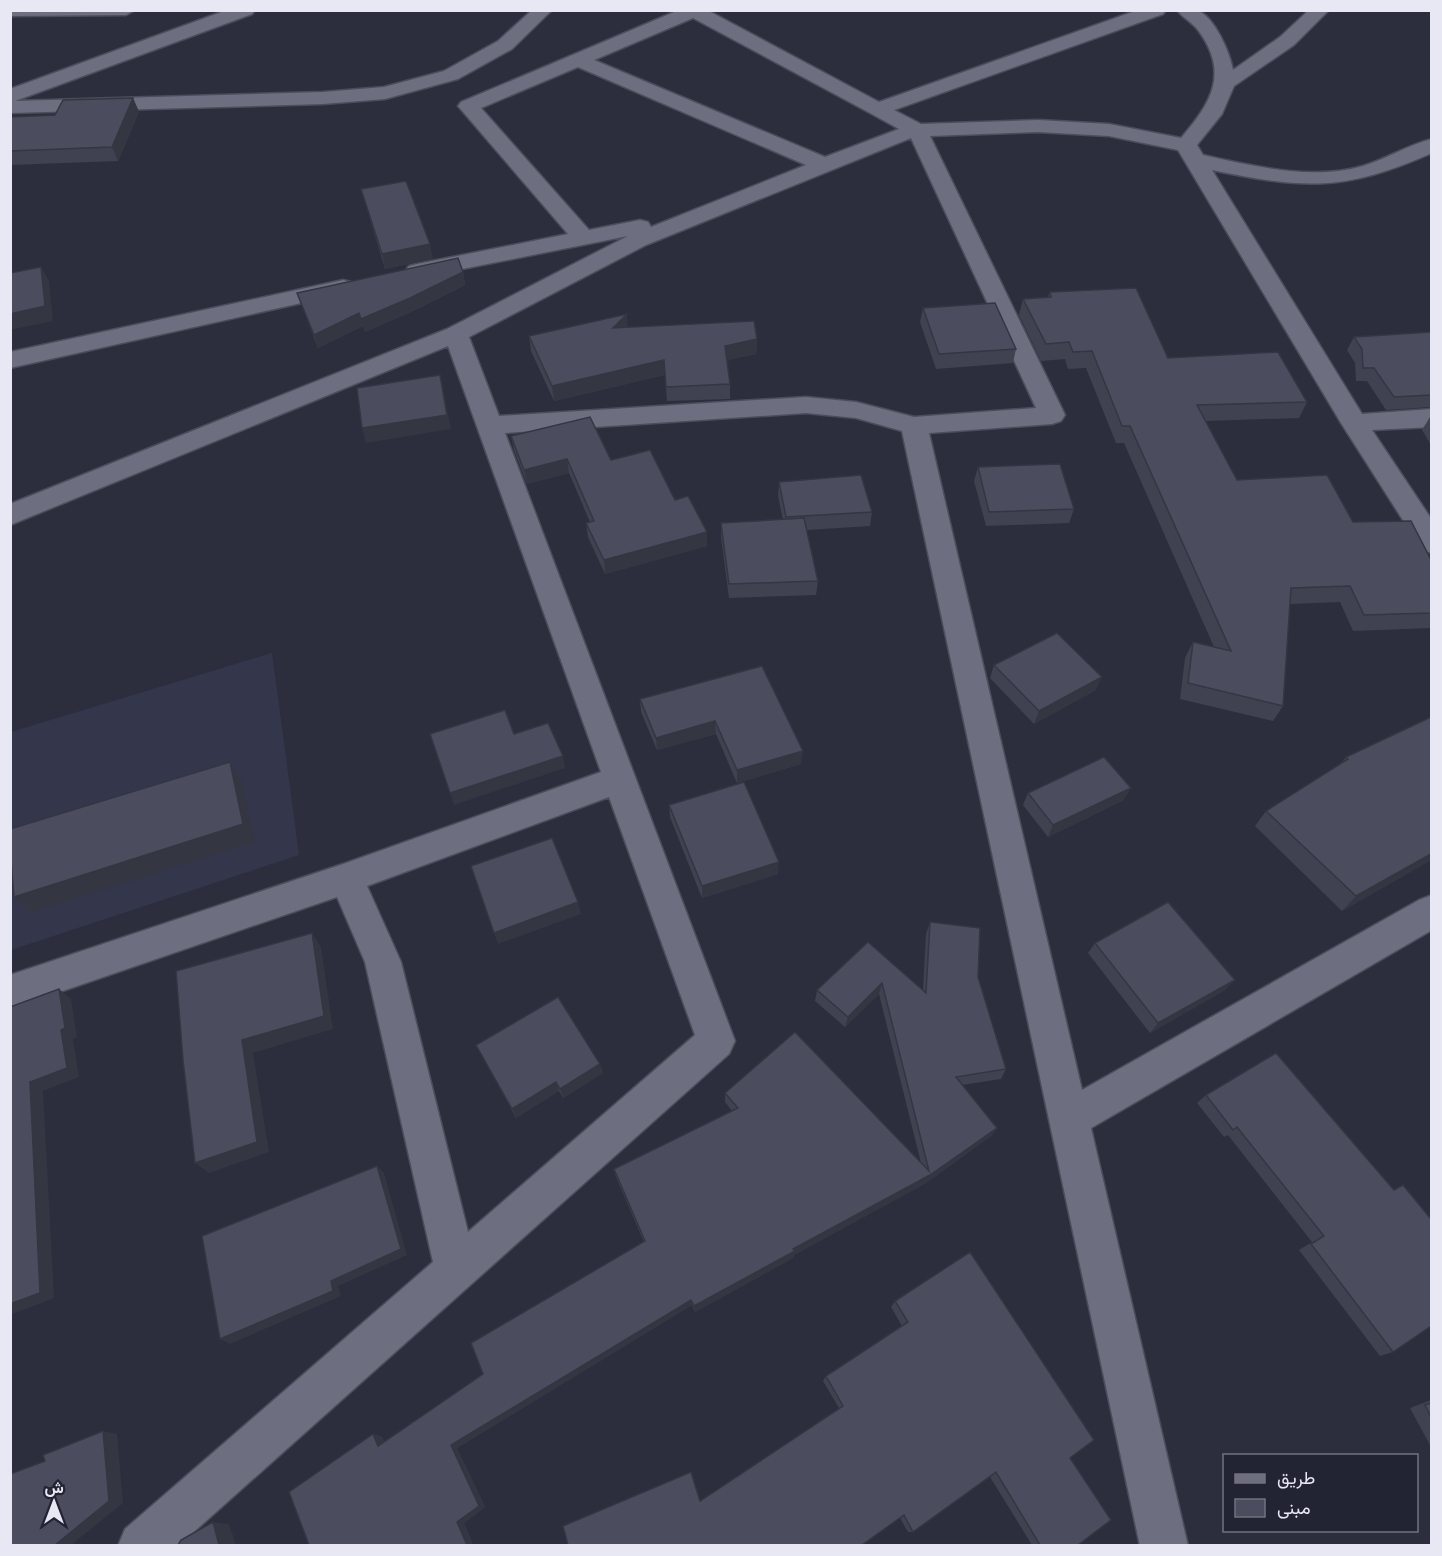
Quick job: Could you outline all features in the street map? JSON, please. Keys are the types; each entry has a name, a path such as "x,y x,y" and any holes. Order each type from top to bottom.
{"street":[{"path":"10,11 126,10"},
{"path":"10,96 246,10"},
{"path":"10,107 323,98 385,93 451,75 505,45 543,10"},
{"path":"877,109 1157,10"},
{"path":"1186,10 1205,26 1221,56 1225,83 1212,114 1191,152"},
{"path":"1225,83 1269,57 1298,34 1320,10"},
{"path":"489,425 806,405 856,410 915,426 1052,415 917,130 693,11 468,106 583,238"},
{"path":"578,60 825,165"},
{"path":"10,515 456,334 638,240 917,130 1038,126 1109,130 1262,173 1303,177 1337,177 1370,171 1431,145"},
{"path":"1191,152 1354,423 1431,543"},
{"path":"394,276 702,215"},
{"path":"10,360 360,284"},
{"path":"142,1545 716,1041 456,334"},
{"path":"1354,423 1431,418"},
{"path":"915,426 1164,1545"},
{"path":"10,992 346,878 619,779"},
{"path":"346,878 382,962 456,1270"},
{"path":"1069,1119 1431,911"}],"shaded area":[{"path":"272,653 299,855 11,950 11,732"}],"building":[{"path":"133,98 112,147 10,151 10,117 55,115 63,100"},
{"path":"406,181 430,244 382,254 361,189"},
{"path":"458,258 463,272 361,319 359,313 314,335 297,293"},
{"path":"41,267 45,306 10,314 10,273"},
{"path":"1136,288 1168,358 1278,352 1307,402 1197,405 1237,480 1327,475 1353,522 1411,521 1431,560 1431,613 1364,615 1350,586 1291,588 1283,706 1188,683 1193,642 1231,651 1130,426 1122,426 1092,351 1073,352 1069,342 1046,344 1023,299 1051,297 1050,292"},
{"path":"995,303 1016,349 939,354 923,308"},
{"path":"627,314 613,328 754,321 757,339 725,346 730,384 666,387 664,360 552,386 529,336"},
{"path":"1431,332 1431,395 1394,397 1374,368 1363,368 1362,349 1354,337"},
{"path":"440,375 447,415 362,428 357,388"},
{"path":"590,417 611,460 650,450 675,500 688,496 707,532 604,560 586,523 594,521 567,459 524,470 511,436"},
{"path":"1060,464 1074,509 989,512 978,467"},
{"path":"861,475 872,512 786,517 779,482"},
{"path":"804,518 818,581 729,584 721,523"},
{"path":"1057,633 1102,677 1039,711 994,665"},
{"path":"762,666 803,751 737,770 715,721 656,738 640,699"},
{"path":"505,710 514,734 548,723 563,756 450,793 430,734"},
{"path":"1431,717 1431,854 1356,896 1266,811 1348,759 1346,757"},
{"path":"1104,757 1131,788 1053,825 1028,793"},
{"path":"230,762 243,824 14,897 10,829"},
{"path":"744,782 779,862 702,886 669,805"},
{"path":"552,838 578,902 494,933 471,866"},
{"path":"1168,902 1235,980 1158,1023 1095,943"},
{"path":"930,922 980,928 978,977 1006,1069 956,1077 997,1128 930,1175 694,1306 691,1300 451,1445 479,1506 457,1522 467,1545 309,1545 289,1492 373,1434 378,1446 483,1374 471,1343 645,1241 614,1169 738,1108 725,1093 795,1032 929,1171 882,983 848,1017 817,990 868,942 926,993"},
{"path":"312,933 324,1016 242,1040 257,1142 195,1163 176,971"},
{"path":"59,989 65,1028 61,1030 67,1068 30,1082 40,1293 10,1304 10,1007"},
{"path":"558,997 600,1064 560,1089 556,1082 512,1109 476,1045"},
{"path":"1276,1053 1394,1190 1403,1185 1431,1219 1431,1326 1393,1352 1311,1244 1324,1236 1237,1127 1233,1130 1206,1095"},
{"path":"377,1166 401,1249 331,1281 333,1291 220,1339 202,1236"},
{"path":"970,1252 1094,1440 1070,1458 1111,1520 1078,1545 1040,1545 996,1472 913,1532 904,1515 862,1545 568,1545 563,1526 691,1472 700,1501 843,1406 826,1376 908,1322 895,1301"},
{"path":"1431,1403 1431,1417 1425,1405"},
{"path":"103,1431 109,1501 55,1545 10,1545 10,1474 45,1461 43,1455"},
{"path":"213,1522 219,1545 178,1545 181,1540"}]}
